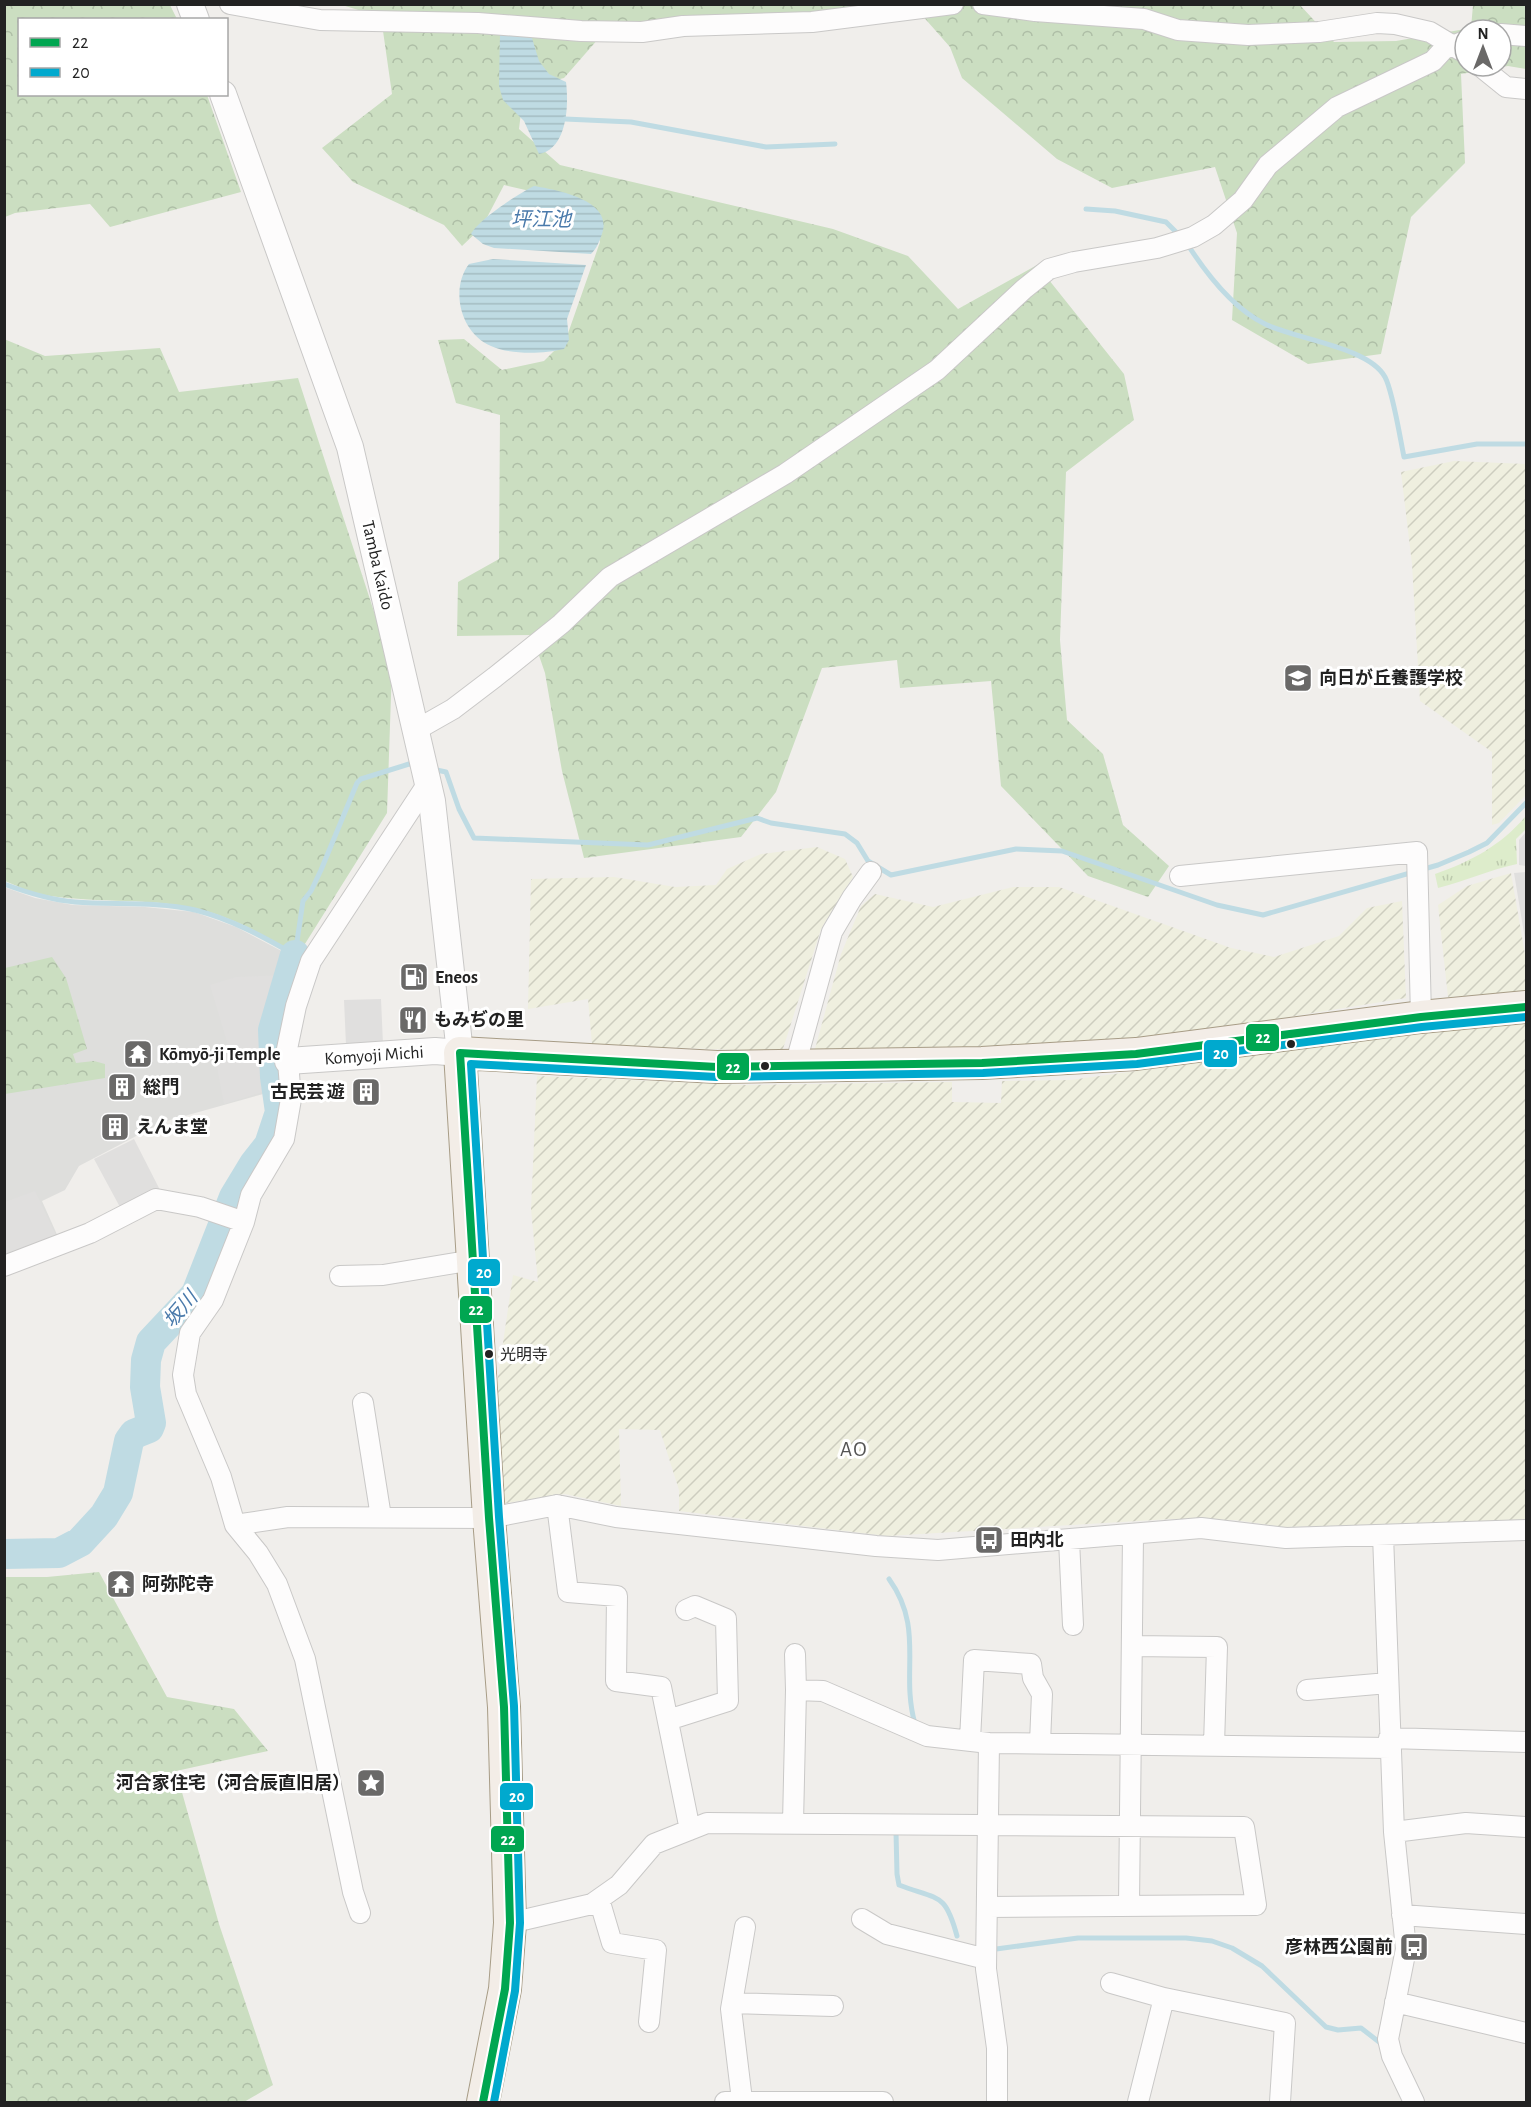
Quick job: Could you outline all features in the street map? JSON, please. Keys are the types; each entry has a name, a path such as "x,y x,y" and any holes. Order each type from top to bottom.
{"main road":[{"path":"483,2103 505,1989 510,1923 504,1707 489,1518 460,1053 705,1066 982,1063 1136,1054 1420,1017 1527,1007"}],"street":[{"path":"230,4 320,20 478,23 580,31 642,32 682,26 812,22 953,4"},
{"path":"984,4 1035,11 1144,19 1178,30 1248,35 1319,32 1377,23 1395,24 1430,32 1453,42"},
{"path":"416,730 453,709 495,677 561,624 610,577 785,474 937,370 1049,269 1074,262 1158,248 1200,233 1214,225 1243,200 1268,165 1338,107 1433,61 1443,49 1453,47"},
{"path":"1495,78 1506,87 1527,89"},
{"name":"Tamba Kaido","path":"224,96 350,447 428,783 460,1053"},
{"path":"360,1913 353,1892 305,1659 277,1584 258,1553 235,1525 221,1477 186,1394 183,1375 190,1333 213,1300 232,1218 251,1195 284,1139 291,1099 286,1049 296,1006 311,961 428,783"},
{"path":"1180,876 1417,852 1420,1017"},
{"path":"795,1066 832,932 871,872"},
{"name":"Komyoji Michi","path":"288,1061 435,1051 460,1053"},
{"path":"4,1266 90,1233 156,1199 200,1207 232,1218"},
{"path":"340,1276 383,1275 473,1260"},
{"path":"363,1403 381,1517"},
{"path":"235,1525 288,1517 489,1518 557,1505 616,1517 938,1550 1201,1528 1286,1538 1527,1530"},
{"path":"557,1505 568,1592 617,1596 616,1681 661,1687 690,1830"},
{"path":"1129,1906 1133,1535"},
{"path":"1383,1535 1394,1832 1406,1949 1388,2039 1392,2056 1414,2103"},
{"path":"1069,1540 1072,1625"},
{"path":"668,1720 728,1701 726,1619 695,1606 686,1610"},
{"path":"1132,1646 1217,1647 1214,1746"},
{"path":"793,1822 795,1654"},
{"path":"997,2103 997,2048 986,1959 988,1823 979,1742 974,1660 1031,1664 1033,1678 1042,1694 1040,1743"},
{"path":"1307,1690 1388,1683"},
{"path":"796,1690 823,1691 927,1736 979,1742 1214,1746 1527,1742"},
{"path":"510,1923 592,1904 619,1885 654,1844 707,1822 1244,1827 1256,1905 988,1908"},
{"path":"1394,1832 1466,1823 1527,1827"},
{"path":"598,1899 612,1943 656,1950 649,2022"},
{"path":"1402,1915 1527,1924"},
{"path":"862,1919 887,1934 986,1959"},
{"path":"745,1927 732,2003 733,2102 883,2103"},
{"path":"1111,1983 1164,1998 1285,2024 1280,2103"},
{"path":"1138,2103 1164,1998"},
{"path":"1395,2002 1527,2032"},
{"path":"732,2003 833,2006"}],"shaded area":[{"path":"1526,832 1526,866 1519,865 1519,840"},
{"path":"1526,872 1526,945 1514,873"},
{"name":"Kōmyō-ji Temple","path":"4,887 35,898 73,905 145,907 194,912 236,927 293,957 271,1031 274,1091 163,1122 79,1166 65,1190 42,1201 59,1239 4,1260"},
{"path":"288,975 270,1031 272,1089 224,1104 213,1046 228,1045 210,985 236,977"},
{"path":"381,999 383,1044 346,1045 344,1000"},
{"path":"134,1139 160,1190 121,1209 94,1159"},
{"path":"35,1191 57,1238 5,1258 5,1202"}],"green space":[{"path":"5,4 170,5 176,18 18,18 18,96 207,96 241,192 110,227 90,204 15,213 5,217"},
{"path":"342,5 870,5 741,22 613,22 564,78 524,88 519,129 560,165 833,229 908,256 958,309 1037,265 1124,374 1134,420 1066,472 1060,640 1067,720 1103,754 1123,825 1169,866 1148,897 1088,876 1001,786 991,681 900,688 897,660 822,668 776,792 741,837 584,858 562,771 545,673 532,635 457,636 458,582 499,559 500,415 456,403 438,340 464,339 502,370 544,361 566,339 600,242 591,205 504,185 482,227 462,246 444,225 353,182 322,148 392,94 381,17"},
{"path":"913,5 1300,5 1334,42 1396,41 1453,31 1453,78 1461,78 1465,163 1411,217 1381,354 1308,364 1232,320 1237,233 1215,167 1112,188 1057,159 962,78 950,47"},
{"path":"1473,5 1526,5 1526,69 1513,67 1513,18 1472,18"},
{"path":"4,339 45,356 160,348 179,392 298,378 392,667 387,813 298,955 235,921 194,908 155,903 58,897 35,893 5,881"},
{"path":"1454,461 1526,464 1526,795 1499,823 1492,825 1492,752 1420,701 1412,564 1401,472"},
{"path":"1526,816 1526,829 1516,839 1517,864 1438,888 1435,874 1461,864 1496,844"},
{"path":"817,847 845,859 853,877 821,929 782,1052 592,1044 588,999 528,1009 531,879 614,877 675,887 716,885 727,869 761,854"},
{"path":"1511,873 1526,960 1526,991 1448,997 1438,905 1467,886"},
{"path":"1013,887 1059,887 1231,948 1274,957 1339,936 1367,908 1402,901 1406,998 1251,1023 1105,1042 973,1047 815,1049 841,954 861,906 875,894 933,907"},
{"path":"52,957 66,978 87,1049 73,1054 76,1063 94,1061 105,1064 105,1078 5,1094 5,968"},
{"path":"1526,1023 1526,1521 1283,1527 1235,1520 1172,1519 887,1536 679,1511 679,1490 660,1430 619,1429 621,1506 565,1494 500,1504 496,1390 513,1275 538,1282 531,1209 537,1076 746,1085 952,1082 952,1102 1001,1103 1002,1081 1070,1080 1442,1030"},
{"path":"99,1572 167,1697 234,1709 268,1751 176,1771 219,1924 273,2085 244,2102 5,2102 5,1577 47,1577"}],"water":[{"path":"500,33 532,38 539,61 549,74 566,82 566,114 561,135 555,144 539,154 524,121 503,100 499,86"},
{"name":"坪江池","path":"534,186 569,194 592,205 600,213 603,222 602,234 591,254 494,248 483,244 471,234 490,214"},
{"path":"493,259 586,265 567,319 569,340 564,349 537,353 508,351 480,340 472,331 465,321 459,298 463,274 469,264"}],"waterway":[{"path":"565,119 631,122 766,147 835,144"},
{"path":"1086,209 1115,211 1166,222 1179,235"},
{"path":"1186,242 1220,288 1241,309 1253,317 1278,329 1348,351 1364,358 1376,367 1385,377 1391,393 1404,457 1477,444 1526,444"},
{"path":"4,884 39,896 66,901 150,904 195,910 234,923 295,955 303,901 311,891 321,870 357,783 361,779 409,764 417,766"},
{"path":"432,769 446,772 459,809 474,838 648,845 757,818 771,823 845,834 857,843 868,861 891,875 1016,849 1062,851 1217,905 1263,915 1438,865 1469,852 1487,843 1526,803"},
{"name":"坂川","path":"4,1554 59,1553 80,1542 104,1516 118,1493 129,1441 134,1434 149,1428 151,1423 145,1387 146,1360 151,1342 196,1294 234,1197 254,1164 269,1145 280,1112 275,1077 273,1030 295,955"},
{"path":"889,1579 900,1597 906,1615 910,1650 911,1705 915,1724"},
{"path":"896,1832 899,1885 932,1896 944,1904 957,1936"},
{"path":"989,1950 1078,1938 1186,1938 1212,1941 1232,1948 1262,1966 1326,2027 1338,2030 1361,2028 1383,2045"}],"transit line":[{"name":"22","path":"483,2102 505,1989 510,1923 504,1707 489,1518 460,1053 717,1067 982,1063 1136,1054 1421,1017 1526,1007"},
{"name":"20","path":"494,2102 515,1991 520,1923 514,1706 499,1517 471,1064 717,1077 983,1073 1137,1064 1422,1027 1526,1017"}],"place":[{"name":"向日が丘養護学校","path":"1298,678"},
{"name":"Eneos","path":"414,977"},
{"name":"もみぢの里","path":"413,1020"},
{"name":"Kōmyō-ji Temple","path":"138,1054"},
{"name":"総門","path":"122,1087"},
{"name":"古民芸 遊","path":"366,1092"},
{"name":"えんま堂","path":"115,1127"},
{"name":"光明寺","path":"489,1354"},
{"name":"田内北","path":"989,1540"},
{"name":"阿弥陀寺","path":"121,1584"},
{"name":"河合家住宅（河合辰直旧居）","path":"371,1783"},
{"name":"彦林西公園前","path":"1414,1947"}],"district":[{"name":"AO","path":"854,1449"}]}
